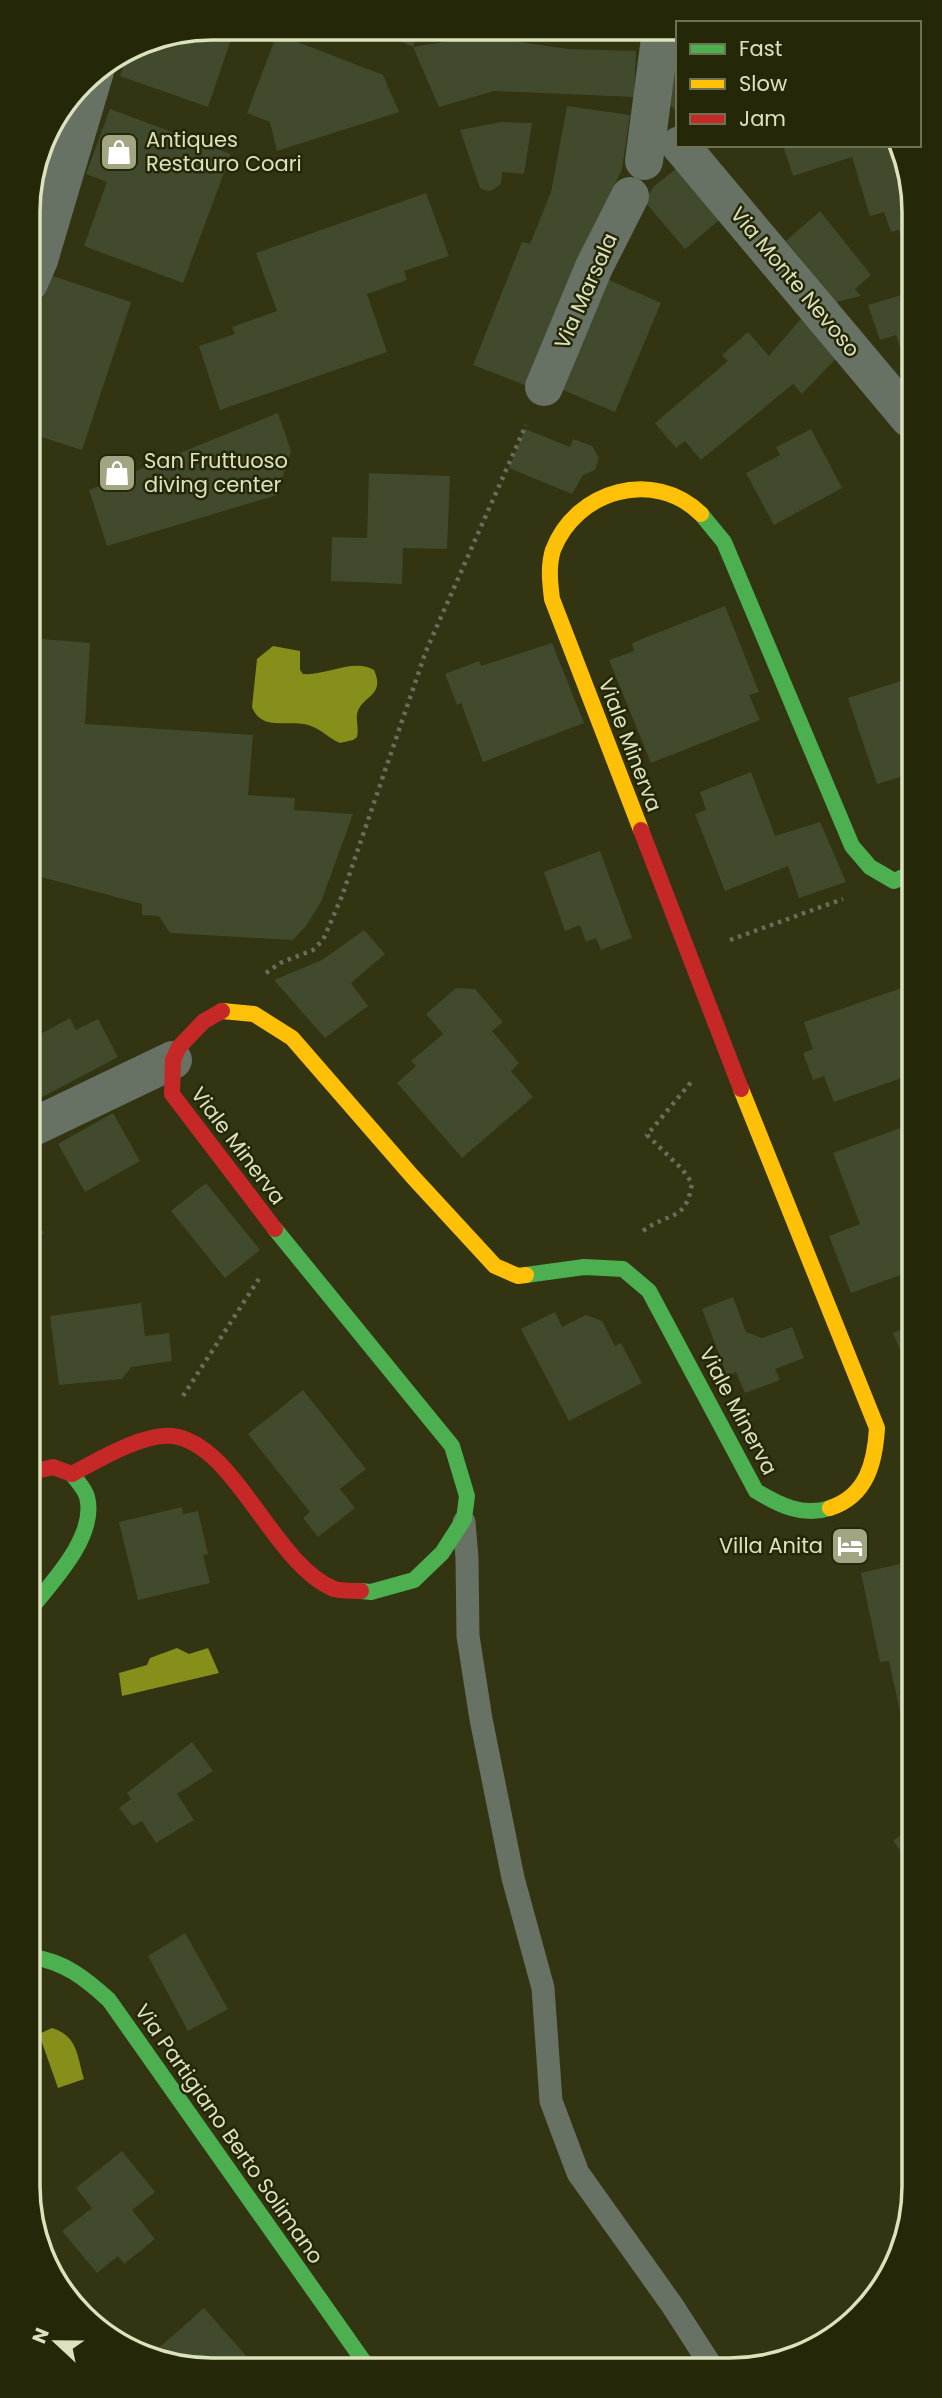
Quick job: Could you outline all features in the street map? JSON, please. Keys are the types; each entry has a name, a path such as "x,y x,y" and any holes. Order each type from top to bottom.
{"street":[{"path":"644,161 649,110 661,40"},
{"name":"Via Monte Nevoso","path":"649,110 676,141"},
{"path":"41,251 70,117"},
{"name":"Via Monte Nevoso","path":"682,147 902,410"},
{"name":"Via Marsala","path":"544,387 594,267 630,196"},
{"name":"Viale Minerva","path":"464,1519 467,1496 452,1446 287,1245 172,1094 173,1060 179,1047 204,1021 224,1010 254,1014 292,1038 412,1176 495,1266 518,1276 584,1266 623,1269 649,1291 756,1491 772,1503 790,1510 810,1513 830,1509 848,1500 863,1486 873,1469 878,1449 877,1428 780,1189 552,599 549,576 552,553 562,531 576,513 595,499 617,491 640,488 662,491 684,500 702,514 724,542 852,846 870,867 894,881"},
{"path":"894,881 902,878"},
{"path":"41,1123 173,1060"},
{"path":"72,1474 149,1439 171,1436 193,1442 220,1465 301,1566 335,1589 371,1592 415,1580 442,1553 464,1519"},
{"path":"40,1470 53,1467 72,1474 87,1497 87,1525 75,1550 40,1595"},
{"name":"Via Partigiano Berto Solimano","path":"40,1958 63,1963 84,1977 109,2000 361,2358"}],"lane":[{"path":"464,1519 468,1636 481,1719 513,1878 543,1988 551,2101 579,2173 706,2358"}],"path":[{"path":"261,978 280,963 313,950 323,940 342,896 426,651 544,387"},
{"path":"689,956 767,925 894,881"},
{"path":"645,1229 680,1212 690,1200 692,1183 682,1169 646,1135 696,1078"},
{"path":"171,1436 184,1391 272,1259 287,1245"}],"shaded area":[{"path":"273,646 300,651 300,670 303,674 358,666 374,670 377,686 359,708 357,737 340,743 311,726 270,722 257,715 252,707 257,659"},
{"path":"177,1648 189,1654 208,1648 219,1673 122,1696 119,1673 147,1665 150,1658"},
{"path":"52,2028 67,2036 78,2055 84,2079 58,2088 40,2034"}],"building":[{"path":"509,40 568,49 636,51 634,97 494,91 439,107 413,47 452,41"},
{"path":"201,41 231,41 208,107 120,76 125,64 157,49"},
{"path":"274,41 295,41 383,75 399,112 277,151 270,122 247,113"},
{"path":"399,41 415,41 413,47"},
{"path":"676,42 676,111 665,100"},
{"path":"567,106 630,115 622,169 577,264 530,387 473,365 522,242 530,244 551,192"},
{"path":"110,109 231,154 183,283 84,246 107,182 86,174"},
{"path":"501,122 532,123 524,174 502,172 501,184 491,191 484,190 480,188 460,130"},
{"path":"784,147 889,147 900,190 902,239 899,230 891,232 884,212 870,216 852,157 793,176"},
{"path":"681,165 725,215 685,249 645,202 653,187"},
{"path":"426,193 449,256 404,271 407,280 367,294 387,352 220,410 199,346 235,334 232,327 277,311 256,253"},
{"path":"820,211 871,275 855,289 861,296 836,302 786,241"},
{"path":"50,275 131,302 82,450 41,437 41,302"},
{"path":"609,280 661,303 615,412 563,390"},
{"path":"902,295 902,353 896,335 880,340 868,305"},
{"path":"805,314 839,355 802,394 793,384 701,460 685,441 676,448 655,423 728,361 722,355 748,332 769,356"},
{"path":"278,413 291,451 277,495 107,546 89,490"},
{"path":"525,429 570,447 573,439 592,446 599,458 595,470 583,475 572,494 509,468"},
{"path":"811,429 842,488 774,525 746,473 780,455 776,447"},
{"path":"369,473 450,476 447,549 403,548 402,584 331,581 332,537 367,538"},
{"path":"725,606 759,692 749,695 760,720 651,763 609,660 634,651 632,643"},
{"path":"41,639 90,643 85,724 253,735 248,795 295,798 294,810 353,814 321,902 306,926 293,940 170,933 159,916 142,915 142,904 41,877"},
{"path":"552,643 584,723 483,762 461,703 457,705 445,674 479,661 481,666"},
{"path":"902,681 902,777 877,784 848,698"},
{"path":"751,772 775,836 820,822 846,882 799,898 788,866 725,891 695,814 706,810 700,792"},
{"path":"600,851 632,938 601,950 596,938 586,942 580,925 565,931 544,872"},
{"path":"364,930 385,954 351,983 368,1006 325,1038 274,980 322,960"},
{"path":"456,988 475,989 503,1022 492,1031 519,1063 511,1071 533,1097 462,1158 397,1083 416,1066 411,1061 443,1034 426,1014"},
{"path":"902,988 902,1078 834,1102 824,1076 813,1080 803,1053 813,1049 804,1022"},
{"path":"70,1018 76,1030 98,1019 118,1057 41,1098 41,1034"},
{"path":"113,1113 140,1161 85,1192 58,1144"},
{"path":"902,1128 901,1274 851,1293 829,1236 860,1224 833,1153"},
{"path":"206,1183 260,1250 225,1278 171,1211"},
{"path":"733,1297 746,1332 762,1338 792,1327 804,1358 775,1369 780,1380 745,1393 736,1372 727,1376 702,1309"},
{"path":"141,1303 145,1336 169,1333 172,1361 131,1367 122,1379 59,1385 50,1316"},
{"path":"555,1312 562,1327 586,1315 602,1321 615,1346 621,1343 642,1383 569,1421 521,1329"},
{"path":"901,1330 901,1353 893,1333"},
{"path":"303,1390 366,1469 340,1489 355,1508 318,1537 303,1518 310,1512 248,1434"},
{"path":"182,1507 183,1514 198,1511 208,1554 203,1555 210,1583 138,1600 119,1522"},
{"path":"901,1564 901,1717 889,1661 880,1662 861,1573"},
{"path":"192,1742 213,1771 177,1794 194,1820 156,1843 142,1821 133,1826 119,1808 131,1799 127,1793"},
{"path":"901,1835 901,1852 893,1841"},
{"path":"185,1933 228,2009 188,2031 148,1956"},
{"path":"122,2151 155,2192 132,2210 155,2239 124,2264 118,2256 97,2273 62,2231 92,2208 76,2188"},
{"path":"204,2308 248,2358 201,2357 158,2349"}],"traffic: fast":[{"path":"701,514 724,542 852,846 870,867 894,881 902,878"},
{"path":"275,1229 452,1446 467,1496 464,1519 442,1553 414,1580 371,1592 361,1591"},
{"path":"526,1275 584,1267 623,1269 649,1291 756,1491 792,1508 810,1511 830,1508"},
{"path":"40,1597 72,1556 86,1526 87,1497 72,1474"},
{"path":"40,1958 74,1972 109,2000 361,2358"}],"traffic: slow":[{"path":"641,830 552,599 551,556 564,529 579,513 598,500 618,492 640,489 661,492 682,500 701,514"},
{"path":"222,1011 254,1014 292,1038 412,1176 495,1266 518,1276 526,1275"},
{"path":"741,1089 877,1428 874,1453 867,1476 853,1495 830,1508"}],"traffic: jam":[{"path":"641,830 741,1089"},
{"path":"222,1011 204,1021 179,1047 173,1060 172,1094 275,1229"},
{"path":"72,1474 134,1443 160,1436 172,1436 195,1444 215,1459 235,1481 292,1556 312,1576 334,1589 361,1591"},
{"path":"40,1470 53,1467 72,1474"}],"place":[{"name":"Antiques Restauro Coari","path":"119,152"},
{"name":"San Fruttuoso diving center","path":"117,473"},
{"name":"Villa Anita","path":"850,1546"}]}
